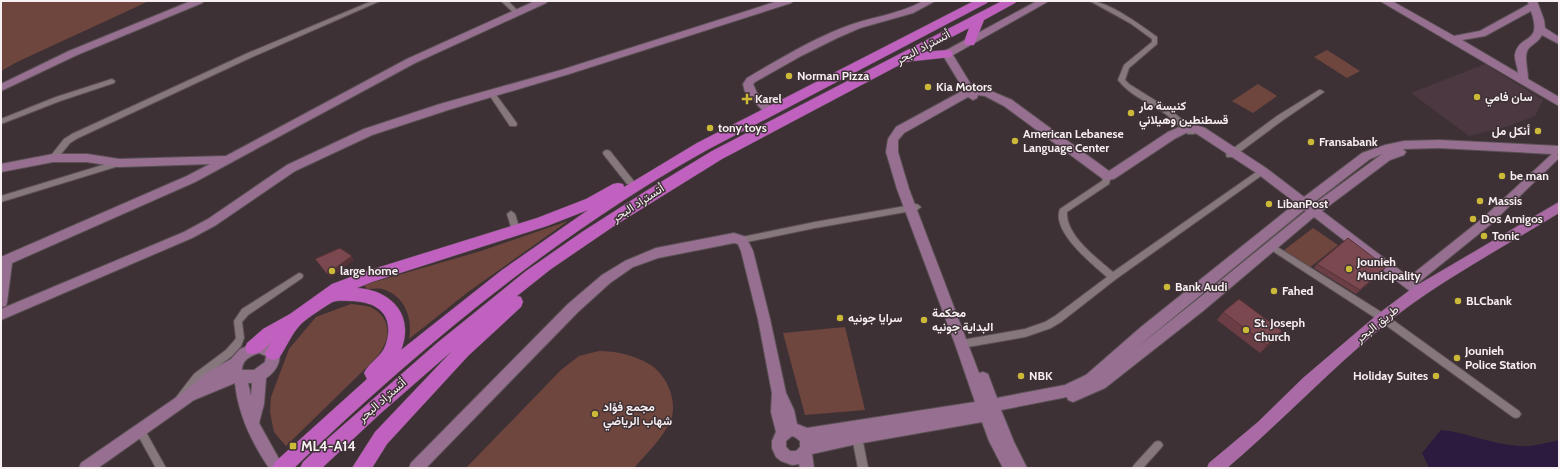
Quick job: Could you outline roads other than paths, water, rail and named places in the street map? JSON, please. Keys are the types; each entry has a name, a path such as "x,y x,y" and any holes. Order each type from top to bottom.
{"highway":[{"name":"أتستراد البحر","path":"281,468 396,364 490,288 544,248 656,174 770,111 983,1"},
{"name":"أتستراد البحر","path":"309,468 357,422 452,340 545,266 612,219 672,181 717,155 1011,1"},
{"path":"970,42 979,18"},
{"path":"900,59 947,54"},
{"path":"252,348 269,334 296,319 350,283 516,230 591,203 642,176 656,174"},
{"path":"364,461 381,438 462,351 532,286 545,266"},
{"path":"320,432 319,426 322,420 390,354 397,330 393,312 387,305 378,300 367,296 354,294 330,295"},
{"path":"273,353 296,319"}],"main road":[{"name":"طريق البحر","path":"1215,468 1263,427 1308,383 1383,318 1415,287 1559,207"}],"street":[{"path":"1,82 82,43 181,1"},
{"path":"1,88 73,53 199,1"},
{"path":"53,158 67,141 75,136 250,55 377,1"},
{"path":"504,1 517,13"},
{"path":"1,302 4,261 191,179 411,61 543,1"},
{"path":"1,315 188,235 212,222 291,168 333,147 368,132 402,120 492,94 788,1"},
{"path":"770,111 749,90 748,84 751,80 806,48 847,29 920,7 930,1"},
{"path":"1044,1 947,54 972,93 1004,105 1107,179"},
{"path":"1093,1 1132,22 1155,38 1155,43 1126,67 1121,80 1127,86 1169,113 1189,130 1232,154 1259,172 1415,287"},
{"path":"1385,1 1559,102"},
{"path":"1452,39 1482,34 1533,3 1539,20 1540,29 1537,36 1523,48 1520,55 1523,68 1523,81"},
{"path":"1540,29 1559,41"},
{"path":"1,122 58,99 112,81"},
{"path":"1232,154 1280,118 1321,92"},
{"path":"972,93 896,140 913,207 966,343 990,410 1020,468"},
{"path":"492,94 513,124"},
{"path":"1114,277 1077,243 1066,230 1061,219 1063,212 1107,179 1124,174 1153,151 1189,130"},
{"path":"798,440 797,457 788,462 778,446 780,437 798,440 857,437 990,410 1066,391 1080,385 1091,379 1146,331 1307,207 1386,156 1405,151 1557,155"},
{"path":"607,153 630,182"},
{"name":"طريق البحر","path":"1415,287 1557,155"},
{"path":"1,168 53,158 87,158 119,163 185,162 229,158"},
{"path":"1,198 119,163"},
{"path":"966,343 1025,333 1048,325 1259,172"},
{"path":"416,468 573,308 606,279 629,264 656,253 732,239 742,240 913,207"},
{"path":"798,440 1069,398 1100,384 1198,307 1271,246 1307,207"},
{"path":"511,214 516,230"},
{"path":"742,240 747,251 764,319 779,392 778,412 798,440 807,468"},
{"path":"1271,246 1383,318 1516,414"},
{"path":"176,405 197,377 229,353 238,343 240,338 238,325 240,317 299,276"},
{"path":"238,372 253,378 259,375 269,368 272,362 273,353 265,347 252,348 241,355 238,372 245,406 264,448 277,468"},
{"path":"86,468 189,396 222,383 238,372"},
{"path":"252,423 257,404 259,375"},
{"path":"990,410 994,436 1011,468"},
{"path":"140,430 161,468"},
{"path":"857,437 863,468"},
{"path":"1137,468 1158,445"}],"place":[{"name":"Norman Pizza","path":"789,76"},
{"name":"Kia Motors","path":"928,87"},
{"name":"سان فامي","path":"1477,97"},
{"name":"Karel","path":"747,99"},
{"name":"كنيسة مار قسطنطين وهيلاني","path":"1131,113"},
{"name":"tony toys","path":"710,128"},
{"name":"أنكل مل","path":"1538,131"},
{"name":"American Lebanese Language Center","path":"1015,141"},
{"name":"Fransabank","path":"1311,142"},
{"name":"be man","path":"1502,176"},
{"name":"Massis","path":"1480,201"},
{"name":"LibanPost","path":"1269,204"},
{"name":"Dos Amigos","path":"1473,219"},
{"name":"Tonic","path":"1484,236"},
{"name":"Jounieh Municipality","path":"1349,269"},
{"name":"large home","path":"332,271"},
{"name":"Bank Audi","path":"1167,287"},
{"name":"Fahed","path":"1274,291"},
{"name":"BLCbank","path":"1458,301"},
{"name":"سرايا جونيه","path":"840,318"},
{"name":"محكمة البداية جونيه","path":"924,320"},
{"name":"St. Joseph Church","path":"1246,330"},
{"name":"Jounieh Police Station","path":"1457,358"},
{"name":"NBK","path":"1021,376"},
{"name":"Holiday Suites","path":"1436,376"},
{"name":"مجمع فؤاد شهاب الرياضي","path":"595,414"},
{"name":"ML4-A14","path":"293,446"}]}
